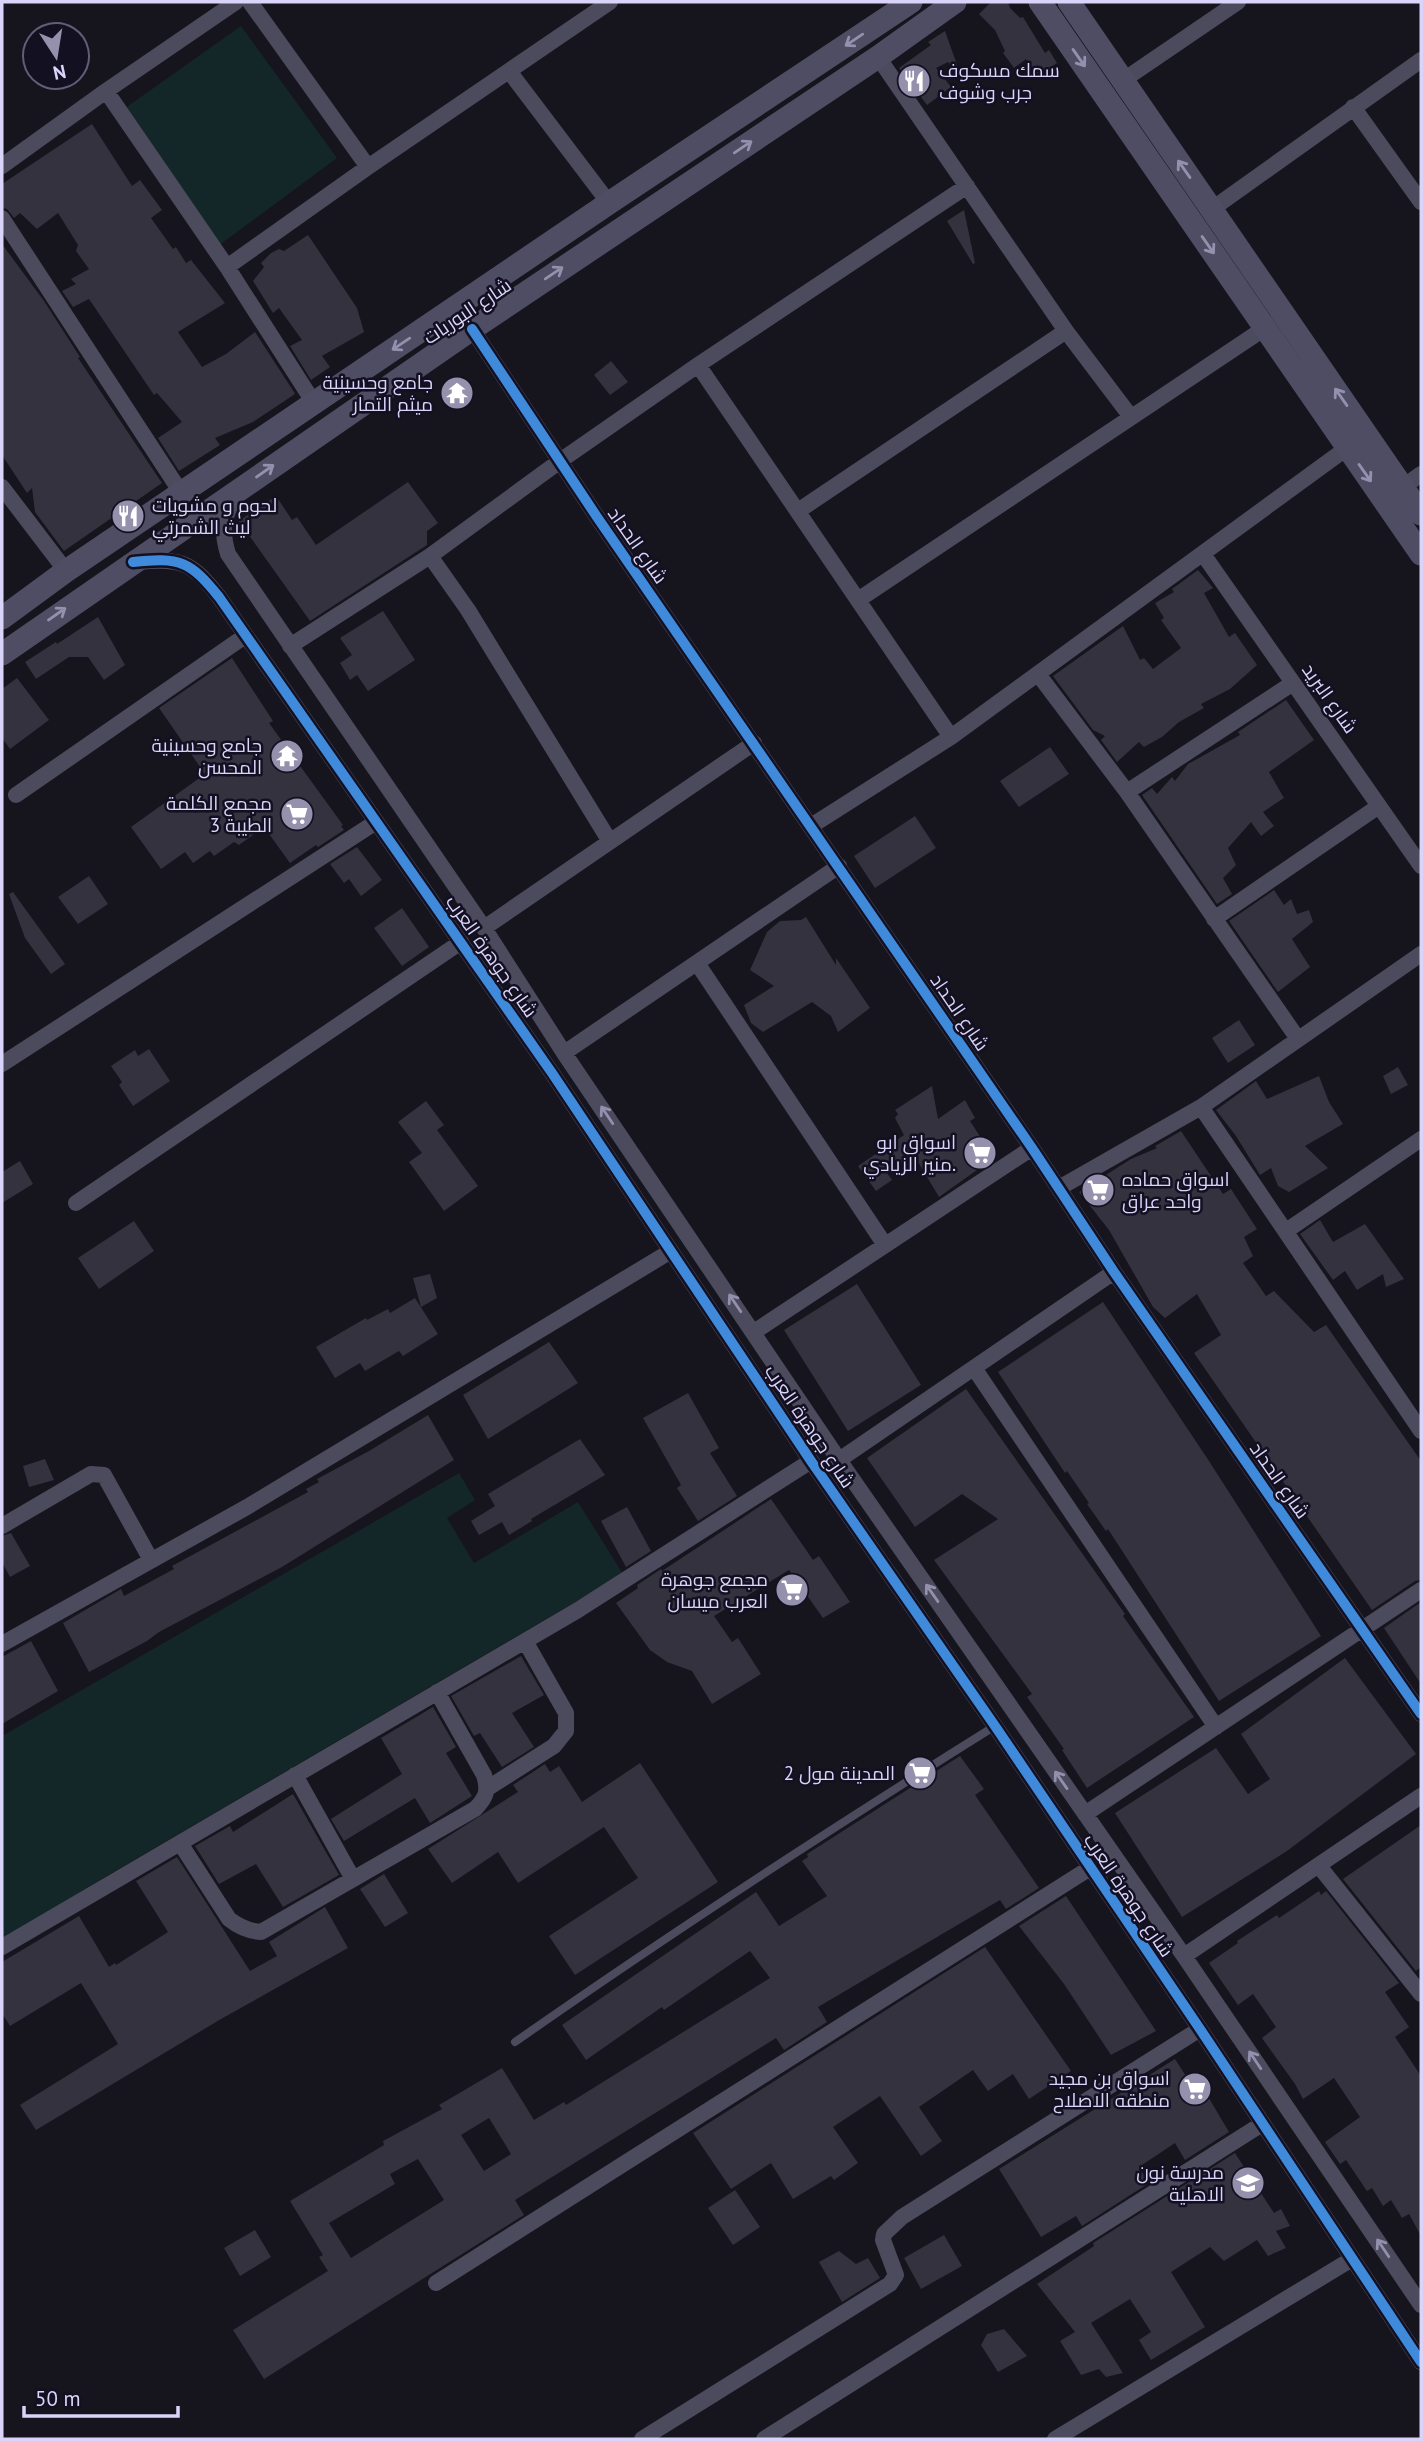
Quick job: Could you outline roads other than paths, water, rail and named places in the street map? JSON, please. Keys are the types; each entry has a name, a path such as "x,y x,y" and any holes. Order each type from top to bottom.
{"street":[{"path":"2,166 236,2"},
{"path":"250,2 368,167"},
{"path":"227,267 610,2"},
{"name":"شارع البوريات","path":"2,654 472,328 878,57 955,2"},
{"path":"1040,2 1421,554"},
{"path":"1069,2 1212,209 1412,480 1421,514"},
{"path":"1122,81 1238,2"},
{"name":"شارع البوريات","path":"2,618 66,571 898,5"},
{"path":"878,57 1066,331 1131,417"},
{"path":"1212,209 1421,60"},
{"path":"509,71 609,203 621,210 626,225"},
{"path":"106,91 227,267 314,403"},
{"path":"1353,107 1421,202"},
{"path":"655,172 659,186 671,195"},
{"path":"290,646 430,556 698,365 967,186"},
{"path":"2,218 182,494"},
{"name":"شارع الحداد","path":"472,328 1114,1272 1421,1714"},
{"path":"858,600 1265,328"},
{"path":"798,512 1066,331"},
{"path":"698,365 951,737"},
{"path":"811,826 951,737 1347,448"},
{"path":"2,487 66,571"},
{"name":"شارع جوهرة العرب","path":"237,491 224,519 223,538 228,554 484,928 565,1054 839,1460 1184,1956 1421,2305"},
{"name":"شارع البريد","path":"1203,554 1421,866"},
{"path":"430,556 468,610 609,840"},
{"name":"شارع جوهرة العرب","path":"133,562 171,561 186,564 200,573 212,589 461,942 811,1461 1200,2029 1421,2362"},
{"path":"16,794 245,636"},
{"path":"1038,674 1127,792 1298,1040"},
{"path":"1127,792 1293,683"},
{"path":"484,928 754,743"},
{"path":"1214,919 1379,806"},
{"path":"2,1064 376,822"},
{"path":"565,1054 839,866"},
{"path":"76,1203 461,942"},
{"path":"1059,1188 1201,1107 1421,954"},
{"path":"697,963 885,1245"},
{"path":"1201,1107 1286,1231 1415,1408 1421,1432"},
{"path":"1286,1231 1421,1139"},
{"path":"754,1332 1032,1148"},
{"path":"2,1644 247,1507 671,1251"},
{"path":"839,1460 1114,1272"},
{"path":"974,1368 1216,1727"},
{"path":"2,1947 578,1610 811,1461"},
{"path":"2,1526 91,1474 104,1475 151,1560"},
{"path":"1085,1814 1421,1590"},
{"path":"488,1788 554,1746 566,1731 566,1713 525,1641"},
{"path":"180,1843 229,1919 239,1927 261,1931 475,1809 485,1799 488,1788 437,1692"},
{"path":"295,1775 353,1879"},
{"path":"1184,1956 1421,1796"},
{"path":"1319,1866 1421,1994"},
{"path":"436,2283 1090,1868"},
{"path":"642,2439 890,2284 895,2275 883,2239 884,2234 902,2217 1200,2029"},
{"path":"764,2439 1262,2124"},
{"path":"1055,2439 1352,2259"}],"lane":[{"path":"515,2042 638,1955 995,1726"}],"place":[{"name":"سمك مسكوف جرب وشوف","path":"914,81"},
{"name":"جامع وحسينية ميثم التمار","path":"457,393"},
{"name":"لحوم و مشويات ليث الشمرتي","path":"128,516"},
{"name":"جامع وحسينية المحسن","path":"287,756"},
{"name":"مجمع الكلمة الطيبة 3","path":"297,814"},
{"name":"اسواق ابو منير الزيادي.","path":"980,1153"},
{"name":"اسواق حماده واحد عراق","path":"1098,1190"},
{"name":"مجمع جوهرة العرب ميسان","path":"792,1590"},
{"name":"المدينة مول 2","path":"920,1773"},
{"name":"اسواق بن مجيد منطقه الاصلاح","path":"1195,2089"},
{"name":"مدرسة نون الاهلية","path":"1248,2183"}]}
